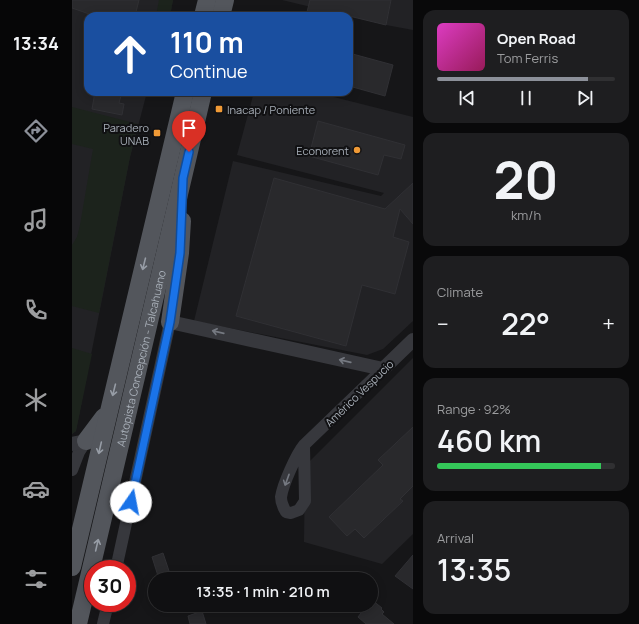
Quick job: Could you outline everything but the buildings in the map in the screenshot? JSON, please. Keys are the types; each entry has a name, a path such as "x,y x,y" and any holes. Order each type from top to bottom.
{"main road":[{"path":"204,12 207,0"},
{"path":"222,12 225,0"},
{"name":"Autopista Concepción - Talcahuano","path":"72,567 184,96"},
{"name":"Autopista Concepción - Talcahuano","path":"78,624 202,96"},
{"path":"170,322 180,253 183,178"},
{"path":"79,443 109,410"}],"street":[{"path":"118,560 170,322 383,369"},
{"name":"Américo Vespucio","path":"304,445 305,502 299,510 291,513 286,512 282,506 281,496 295,458 304,445 413,340"},
{"path":"72,470 79,452 79,443"},
{"path":"103,624 106,612"}],"shaded area":[{"path":"72,0 173,0 171,12 84,12 84,96 146,96 130,157 76,431 72,434"},
{"path":"159,0 173,0 171,12 157,12"},
{"path":"282,0 413,0 413,30 353,17 353,12 332,12"},
{"path":"253,96 330,96 413,117 413,321 383,349 367,355 194,321 233,161 381,196 384,193 237,155"},
{"path":"72,107 138,124 99,313 72,306 72,245 77,237 80,225 93,149 72,144"},
{"path":"72,348 92,354 76,431 72,434"},
{"path":"413,358 413,534 382,564 304,542 305,466"}],"place":[{"name":"Inacap / Poniente","path":"219,109"},
{"name":"Paradero UNAB","path":"157,133"},
{"name":"Econorent","path":"357,150"}],"route":[{"path":"131,502 170,322 180,253 183,178 189,152"}]}
